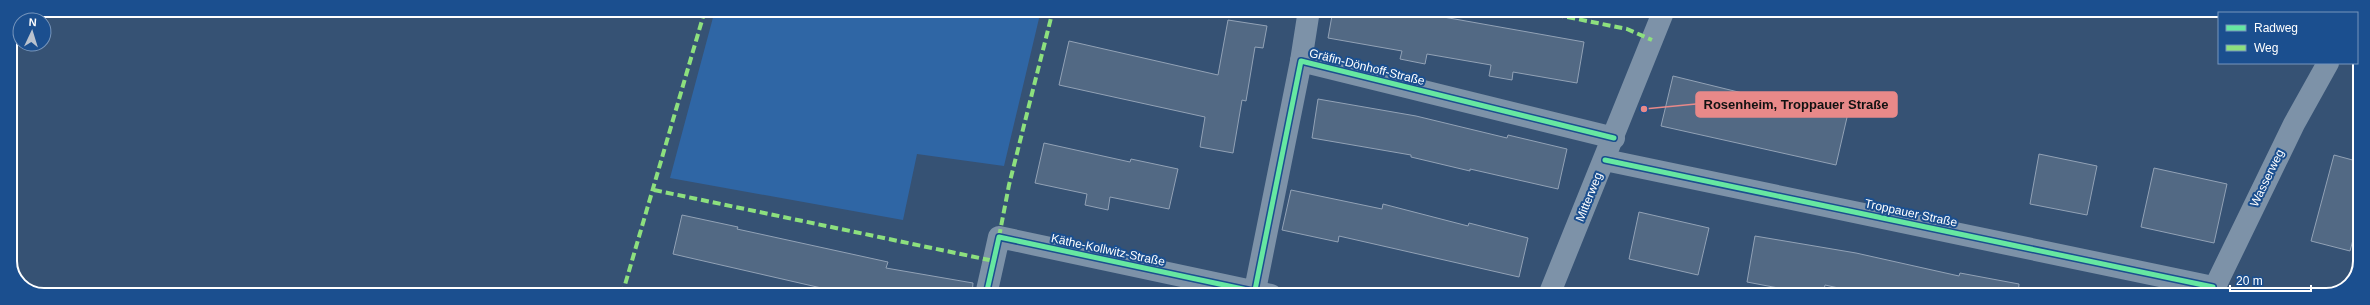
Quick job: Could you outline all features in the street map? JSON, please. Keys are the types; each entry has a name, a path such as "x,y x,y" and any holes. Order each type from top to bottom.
{"street":[{"name":"Gräfin-Dönhoff-Straße","path":"1261,288 1308,17"},
{"name":"Mitterweg","path":"1552,288 1614,138 1661,17"},
{"name":"Gräfin-Dönhoff-Straße","path":"1301,61 1614,138"},
{"name":"Wasserweg","path":"2213,288 2294,124 2327,64"},
{"name":"Troppauer Straße","path":"1605,160 2198,288"},
{"name":"Käthe-Kollwitz-Straße","path":"988,288 999,237 1233,288"}],"shaded area":[{"path":"713,17 1039,17 1004,166 917,154 903,220 670,178"}],"building":[{"path":"1332,17 1443,17 1584,42 1577,83 1513,72 1512,80 1489,76 1491,65 1427,54 1425,64 1400,59 1402,51 1328,38"},
{"path":"1228,20 1267,26 1263,48 1255,47 1246,101 1242,100 1233,153 1200,147 1205,117 1059,85 1069,41 1218,75"},
{"path":"1673,76 1771,100 1772,96 1848,113 1836,165 1661,126"},
{"path":"1318,99 1416,116 1507,138 1508,135 1567,149 1558,189 1470,169 1470,171 1411,157 1411,155 1312,138"},
{"path":"1044,143 1130,162 1131,159 1178,169 1169,209 1110,197 1108,210 1085,205 1087,194 1035,183"},
{"path":"2039,154 2097,166 2087,215 2030,204"},
{"path":"2334,155 2353,160 2353,240 2350,251 2311,241"},
{"path":"2154,168 2227,184 2214,243 2141,227"},
{"path":"1291,190 1382,209 1383,204 1468,226 1469,223 1528,238 1519,277 1339,236 1338,242 1282,230"},
{"path":"1639,212 1709,228 1698,275 1629,259"},
{"path":"682,215 738,227 737,229 888,262 886,268 973,283 973,288 821,288 673,254"},
{"path":"1755,236 1856,253 1959,276 1960,273 2019,284 2019,288 1838,288 1825,285 1824,288 1778,288 1747,282"}],"marked path":[{"path":"624,288 703,17"},
{"path":"999,237 1009,185 1051,17"},
{"path":"1567,17 1627,29 1652,40"},
{"path":"654,190 994,261"}],"cycle path":[{"path":"1255,288 1301,61 1614,138"},
{"path":"1605,160 2213,287"},
{"path":"988,288 999,237 1238,288"}],"place":[{"name":"Rosenheim, Troppauer Straße","path":"1644,109"}]}
